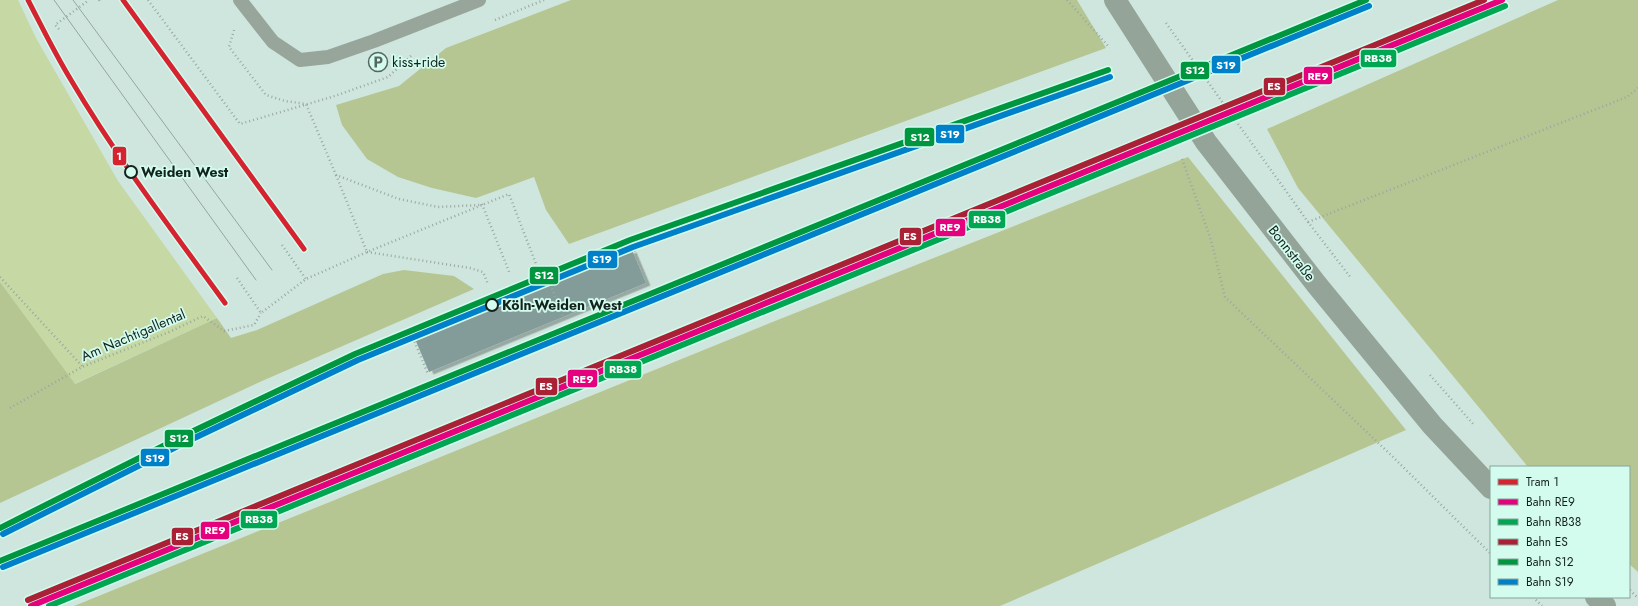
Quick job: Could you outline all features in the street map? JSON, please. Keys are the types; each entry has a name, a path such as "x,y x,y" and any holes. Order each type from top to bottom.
{"main road":[{"name":"Bonnstraße","path":"1115,0 1206,142 1317,286 1432,425 1490,487"},
{"path":"1597,598 1605,606"}],"lane":[{"path":"240,0 273,42 300,60 328,57 374,42 479,0"}],"path":[{"path":"59,29 56,25 89,0"},
{"path":"148,0 240,124 335,96 388,77 416,51"},
{"path":"494,20 544,0"},
{"path":"1067,0 1109,46"},
{"path":"1163,19 1308,222 1351,279"},
{"path":"232,25 234,30 229,47 266,95 285,101 306,104"},
{"path":"1308,222 1627,97 1638,88"},
{"path":"306,104 367,252"},
{"path":"1181,158 1212,240 1225,297 1394,458 1490,553"},
{"path":"336,175 399,199 438,207 482,204"},
{"path":"237,278 261,313 306,279 367,252 509,194 536,264"},
{"path":"482,204 510,274"},
{"path":"282,245 306,279"},
{"path":"633,247 648,284"},
{"path":"367,252 470,268 483,272 488,284"},
{"path":"0,277 82,367"},
{"path":"549,281 564,319"},
{"path":"540,313 558,306"},
{"name":"Am Nachtigallental","path":"10,408 82,367 169,332 203,316 224,331 254,325 261,313"},
{"path":"413,338 428,374"},
{"path":"1426,371 1478,431"},
{"path":"1630,591 1638,598"},
{"path":"1535,598 1542,606"}],"green space":[{"path":"0,0 18,0 36,38 118,181 217,318 74,384 0,282"},
{"path":"571,0 1077,0 1106,48 569,244 546,210 534,177 476,198 432,188 398,177 367,159 342,125 336,105 399,86 446,48"},
{"path":"1558,0 1638,0 1638,572 1630,565 1630,466 1527,466 1298,188 1267,129"},
{"path":"1188,157 1406,430 1000,606 74,606 770,323"},
{"path":"404,270 454,276 474,289 262,381 0,503 0,282 75,384 217,318 231,338 257,330 383,274"}],"building":[{"path":"632,250 646,283 429,372 415,339"}],"tram line":[{"name":"1","path":"28,0 65,70 107,137 145,193 225,303"},
{"path":"54,0 256,280"},
{"path":"73,0 272,270"},
{"name":"1","path":"123,0 304,249"}],"rail line":[{"name":"S12","path":"0,561 1366,0"},
{"name":"ES","path":"28,600 1484,0"},
{"name":"RE9","path":"31,606 1502,0"},
{"name":"S19","path":"3,567 1369,6"},
{"name":"RB38","path":"49,606 1505,6"},
{"name":"S12","path":"0,528 183,436 355,354 630,240 1108,70"},
{"name":"S19","path":"3,534 186,442 358,360 633,247 1110,77"}],"place":[{"name":"kiss+ride","path":"378,62"},
{"name":"Weiden West","path":"131,172"},
{"name":"Köln-Weiden West","path":"492,305"}]}
